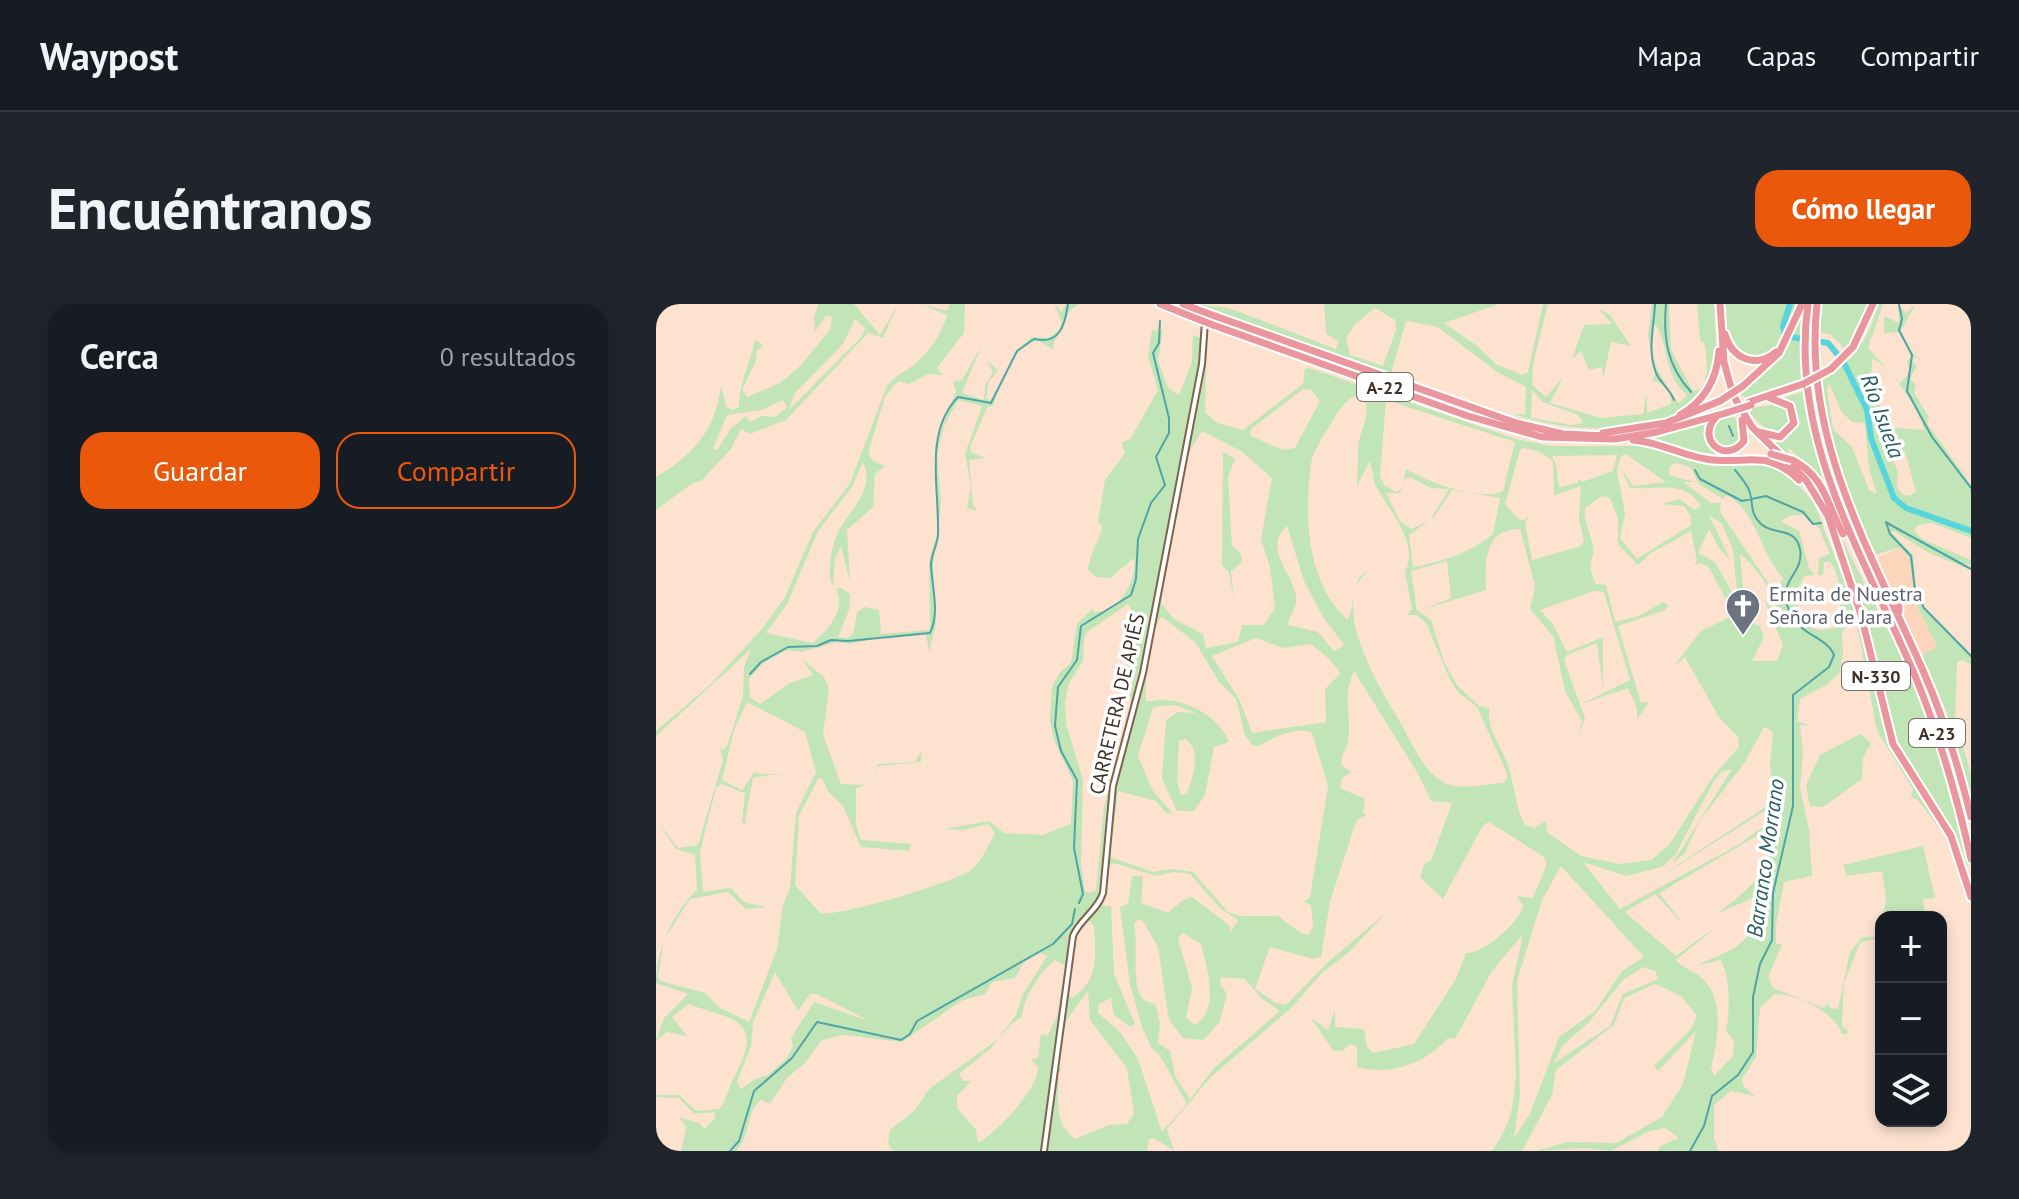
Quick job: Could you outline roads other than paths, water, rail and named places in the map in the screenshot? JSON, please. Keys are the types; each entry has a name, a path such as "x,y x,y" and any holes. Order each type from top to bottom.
{"highway":[{"name":"A-22","path":"1160,304 1196,314 1496,426 1559,439 1613,437"},
{"name":"A-22","path":"1183,304 1196,314"},
{"path":"1490,415 1580,432 1617,432 1660,425 1720,401 1743,386 1782,348 1802,304"},
{"name":"A-23","path":"1808,304 1829,449 1865,547 1914,650 1944,726 1971,817"},
{"path":"1812,324 1818,304"},
{"path":"1750,403 1770,398 1831,369 1853,347 1872,304"},
{"path":"1720,308 1728,343 1739,356 1758,361 1782,348"},
{"name":"N-330","path":"1720,308 1726,370 1735,400 1756,432 1814,491 1831,523 1846,565 1893,744 1951,836 1971,897"},
{"name":"A-22","path":"1214,321 1490,415 1549,431 1613,437"},
{"name":"A-23","path":"1812,324 1805,350 1809,396 1821,455 1836,504 1859,559 1927,707 1951,779 1971,859"},
{"path":"1660,425 1686,412 1708,390 1718,365 1721,329"},
{"path":"1613,437 1723,412 1803,384"},
{"path":"1756,432 1780,437 1793,426 1790,406 1770,398"},
{"path":"1723,412 1709,427 1710,441 1720,450 1734,451 1743,444 1746,433 1735,400"},
{"path":"1613,437 1646,441 1720,460 1762,458 1788,470 1815,500 1846,565"},
{"path":"1695,456 1771,454 1792,460 1819,480 1840,529 1859,559"},
{"path":"1865,547 1875,559"},
{"path":"1898,594 1898,609 1914,650"}],"street":[{"name":"CARRETERA DE APIÉS","path":"1044,1151 1072,946 1077,928 1095,908 1103,893 1113,786 1143,673 1202,364 1207,304"}],"waterway":[{"path":"750,674 761,662 788,647 817,646 831,640 930,633 935,608 931,565 938,535 937,445 947,411 958,397 991,403 1017,351 1034,339 1055,336 1063,326 1068,304"},
{"path":"1655,304 1651,347 1653,364 1674,400"},
{"name":"Barranco Morrano","path":"1666,304 1668,351 1677,372 1691,392"},
{"name":"Río Isuela","path":"1790,304 1783,326 1785,336 1828,343 1843,361 1867,410 1871,438 1894,498 1906,508 1971,531"},
{"path":"1899,304 1902,319 1899,330 1912,355 1907,391 1932,437 1971,488"},
{"path":"1079,903 1083,894 1074,848 1077,780 1061,751 1055,726 1058,687 1077,660 1081,626 1131,595 1136,579 1138,539 1151,503 1165,485 1156,457 1169,433 1169,418 1153,353 1159,343 1160,321"},
{"name":"Barranco Morrano","path":"1729,426 1733,436"},
{"path":"1695,470 1700,479 1742,501 1766,496 1803,512 1813,524 1821,523"},
{"name":"Barranco Morrano","path":"1690,1151 1704,1126 1712,1096 1738,1075 1753,1052 1753,997 1760,964 1772,940 1773,893 1793,806 1793,695 1829,667 1834,655 1826,644 1797,624 1787,605 1787,587 1800,558 1797,542 1789,534 1766,528 1757,520 1749,490 1735,470"},
{"path":"1886,522 1890,534 1911,556 1915,590 1924,608 1971,656"},
{"path":"1887,523 1971,569"},
{"path":"730,1151 739,1141 754,1091 792,1058 817,1022 901,1040 910,1034 917,1021 1053,944 1072,924 1075,909"}],"place":[{"name":"Ermita de Nuestra Señora de Jara","path":"1743,637"}]}
